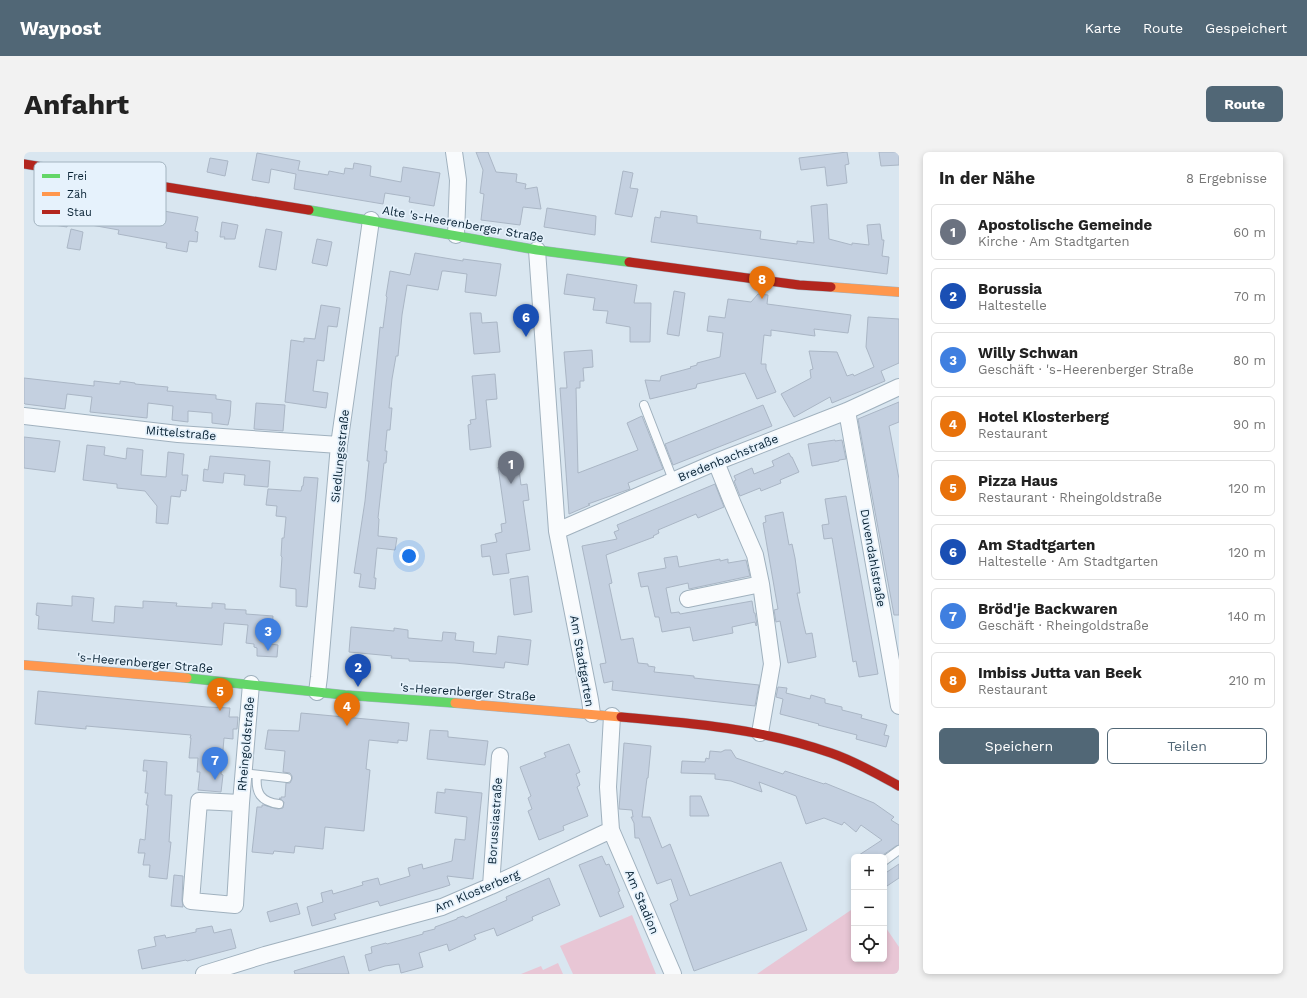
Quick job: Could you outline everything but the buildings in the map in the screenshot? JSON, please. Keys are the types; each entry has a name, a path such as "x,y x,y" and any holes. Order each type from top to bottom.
{"street":[{"path":"454,152 458,180 456,235"},
{"name":"Alte 's-Heerenberger Straße","path":"24,164 34,166"},
{"name":"Alte 's-Heerenberger Straße","path":"166,187 372,220 537,250 799,285 899,292"},
{"name":"Siedlungsstraße","path":"317,692 339,445 372,220"},
{"name":"Am Stadtgarten","path":"537,250 557,531 592,714"},
{"name":"Bredenbachstraße","path":"557,531 673,480 847,411 899,387"},
{"name":"Duvendahlstraße","path":"847,411 899,706"},
{"name":"Mittelstraße","path":"24,416 178,434 339,445"},
{"path":"716,462 732,502 756,554 761,584 772,664 760,733"},
{"path":"688,599 761,584"},
{"name":"'s-Heerenberger Straße","path":"24,665 251,684 317,692 695,723 760,733 792,741 862,765 898,781"},
{"name":"Rheingoldstraße","path":"240,803 198,801 191,901 235,905 240,803 250,774 251,684"},
{"path":"611,830 608,787 612,716"},
{"name":"Borussiastraße","path":"491,886 500,756"},
{"name":"Am Klosterberg","path":"204,974 265,955 442,907 491,886 611,830"},
{"name":"Am Stadion","path":"611,830 673,974"}],"lane":[{"path":"644,404 673,480"},
{"path":"250,774 287,778"},
{"path":"250,774 257,782 260,796 265,801 279,804"},
{"path":"887,859 899,850"}],"shaded area":[{"path":"851,910 851,962 887,962 887,929 899,947 899,974 757,974"},
{"path":"632,915 656,974 573,974 560,946"},
{"path":"558,963 563,974 521,974 541,966 543,970"}],"traffic: fast":[{"path":"309,210 537,250 629,262"},
{"path":"187,678 345,695 455,703"}],"traffic: slow":[{"path":"831,287 899,292"},
{"path":"24,665 187,678"},
{"path":"455,703 621,717"}],"traffic: jam":[{"path":"24,164 34,166"},
{"path":"166,187 309,210"},
{"path":"629,262 799,285 831,287"},
{"path":"621,717 727,728 779,738 840,756 899,786"}],"place":[{"name":"Imbiss Jutta van Beek","path":"762,299"},
{"name":"Am Stadtgarten","path":"526,337"},
{"name":"Apostolische Gemeinde","path":"511,484"},
{"name":"Willy Schwan","path":"268,651"},
{"name":"Borussia","path":"358,687"},
{"name":"Pizza Haus","path":"220,711"},
{"name":"Hotel Klosterberg","path":"347,726"},
{"name":"Bröd'je Backwaren","path":"215,780"}]}
